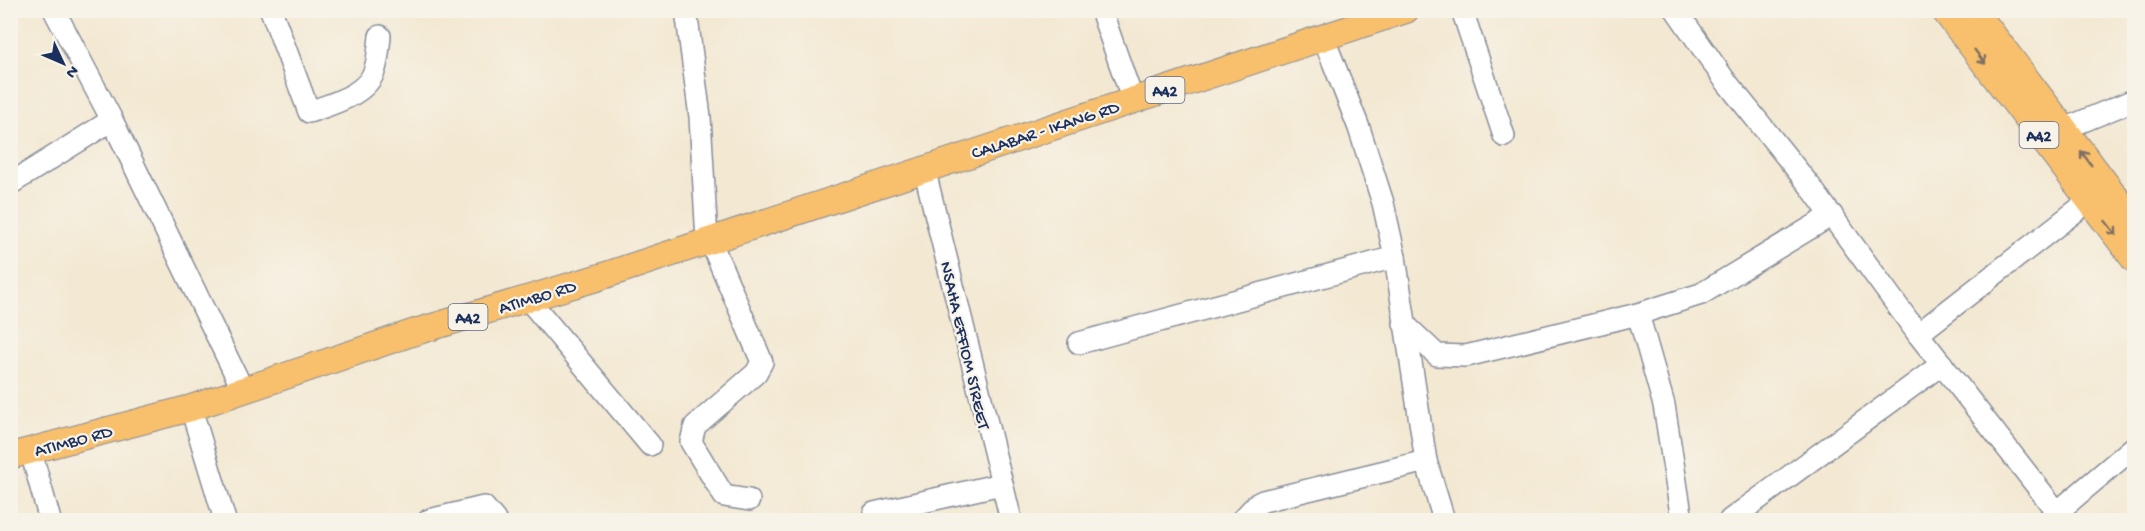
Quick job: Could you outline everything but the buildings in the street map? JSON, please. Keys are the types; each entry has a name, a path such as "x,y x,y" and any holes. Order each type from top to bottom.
{"main road":[{"name":"CALABAR - IKANG RD","path":"924,168 1324,39 1406,10"},
{"name":"A42","path":"1944,10 2134,259"},
{"name":"A42","path":"1974,10 2134,221"},
{"name":"ATIMBO RD","path":"21,454 191,408 412,333 528,299 709,241 924,168"}],"street":[{"path":"54,10 112,120 243,390"},
{"path":"271,10 309,112 352,95 365,85 375,72 380,36"},
{"path":"686,10 697,82 709,241 762,362 756,373 695,426 691,442 724,496 749,500"},
{"path":"1101,10 1132,101"},
{"path":"1462,10 1504,136"},
{"path":"1676,10 1724,79 1832,215 2052,516 2134,447"},
{"path":"1324,39 1359,128 1383,203 1395,257 1426,461 1444,520"},
{"path":"2064,129 2134,100"},
{"path":"10,184 112,120"},
{"name":"NSAHA EFFIOM STREET","path":"924,168 1011,520"},
{"path":"1918,334 2090,200"},
{"path":"1404,324 1437,355 1466,356 1638,314 1716,287 1832,215"},
{"path":"1079,343 1395,257"},
{"path":"528,299 650,446"},
{"path":"1638,314 1664,405 1682,520"},
{"path":"1731,520 1942,364"},
{"path":"191,408 225,520"},
{"path":"21,454 50,520"},
{"path":"1242,520 1257,504 1263,501 1426,461"},
{"path":"874,513 1001,484"},
{"path":"429,520 484,507 495,520"}]}
